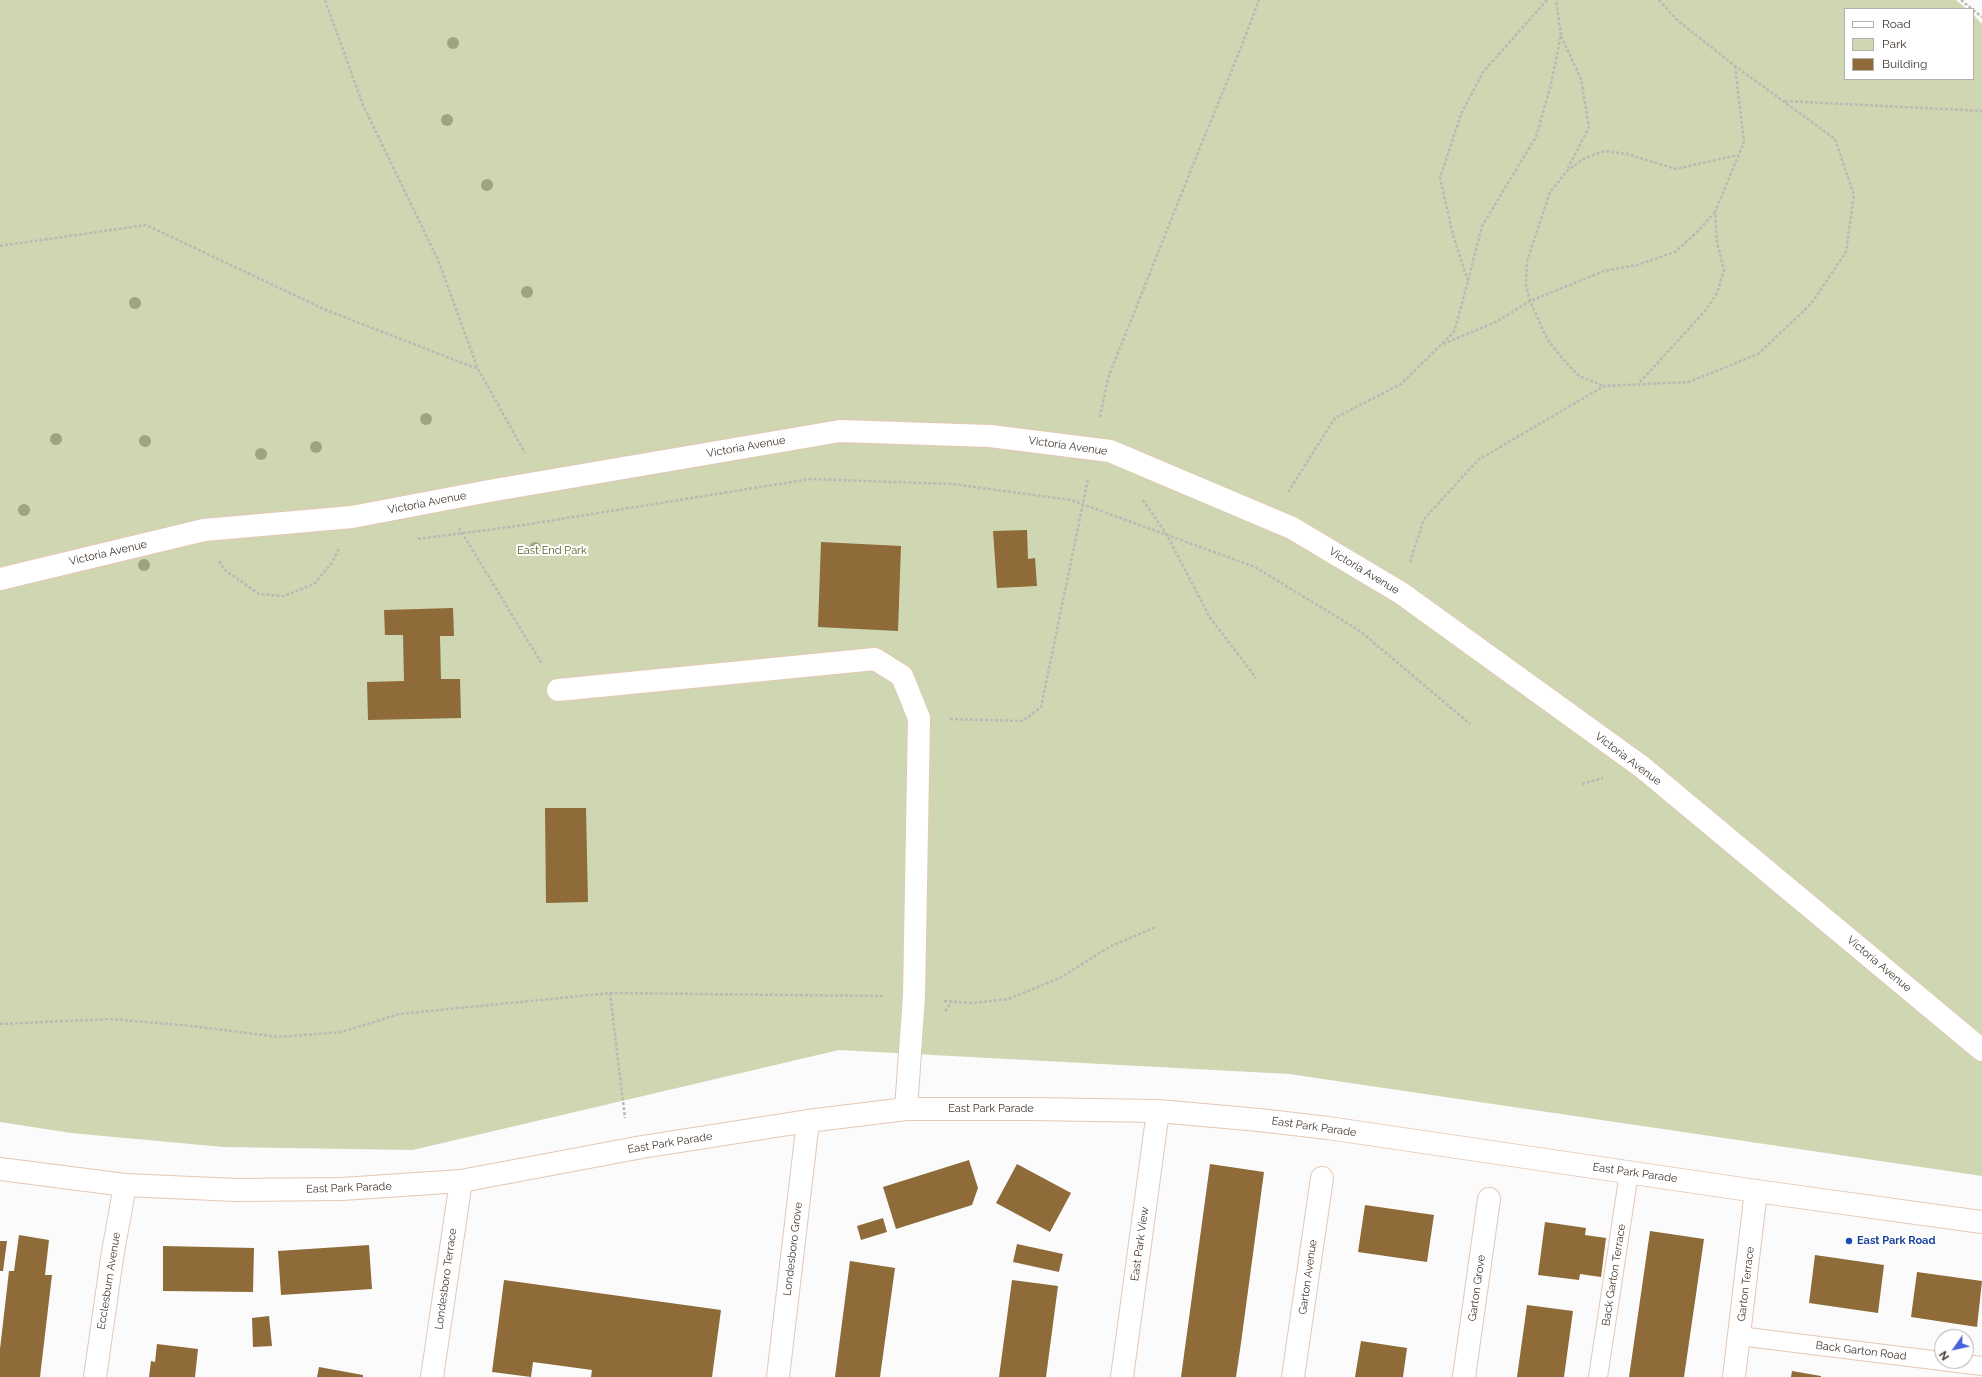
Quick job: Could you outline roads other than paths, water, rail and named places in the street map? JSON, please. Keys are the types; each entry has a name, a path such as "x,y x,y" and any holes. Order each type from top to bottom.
{"street":[{"name":"Victoria Avenue","path":"0,579 204,530 352,517 540,482 840,431 990,436 1110,452 1292,528 1401,593 1642,767 1982,1050"},
{"path":"558,690 874,659 902,676 919,718 914,996 906,1109"},
{"name":"East Park Parade","path":"0,1170 125,1185 236,1190 342,1189 460,1181 642,1147 808,1121 906,1109 1031,1108 1158,1111 1328,1128 1756,1192 1982,1222"},
{"name":"East Park View","path":"1122,1377 1158,1111"},
{"name":"Londesboro Grove","path":"778,1377 808,1121"},
{"name":"Garton Avenue","path":"1293,1377 1322,1178"},
{"name":"Londesboro Terrace","path":"432,1377 460,1181"},
{"name":"Ecclesburn Avenue","path":"94,1377 125,1185"},
{"name":"Garton Terrace","path":"1734,1377 1756,1192"},
{"name":"Garton Grove","path":"1464,1377 1489,1199"}],"lane":[{"name":"Back Garton Terrace","path":"1598,1377 1629,1172"},
{"name":"Back Garton Road","path":"1739,1336 1982,1366"}],"place":[{"name":"East Park Road","path":"1849,1241"}],"park label":[{"name":"East End Park","path":"552,551"}]}
